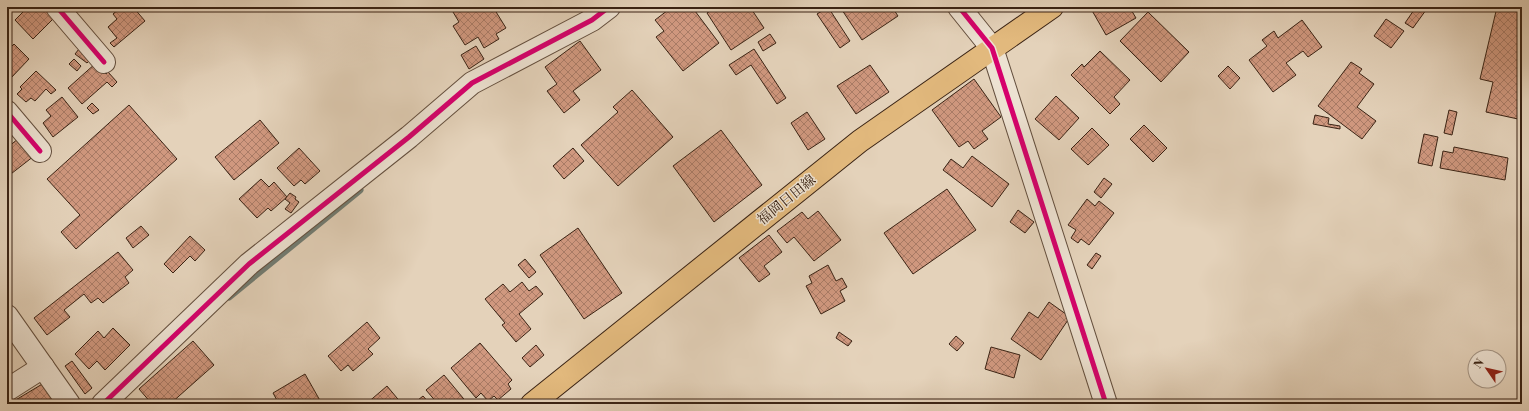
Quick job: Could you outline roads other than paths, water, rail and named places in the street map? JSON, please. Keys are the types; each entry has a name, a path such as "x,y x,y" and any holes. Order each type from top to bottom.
{"main road":[{"name":"福岡日田線","path":"532,404 860,141 1052,7"}],"street":[{"path":"57,7 104,62"},
{"path":"103,404 249,264 408,137 472,83 592,20 609,7"},
{"path":"959,7 992,48 1106,404"},
{"path":"7,112 40,151"},
{"path":"7,316 69,404"},
{"path":"7,390 43,367"}],"waterway":[{"path":"229,297 360,190"}]}
